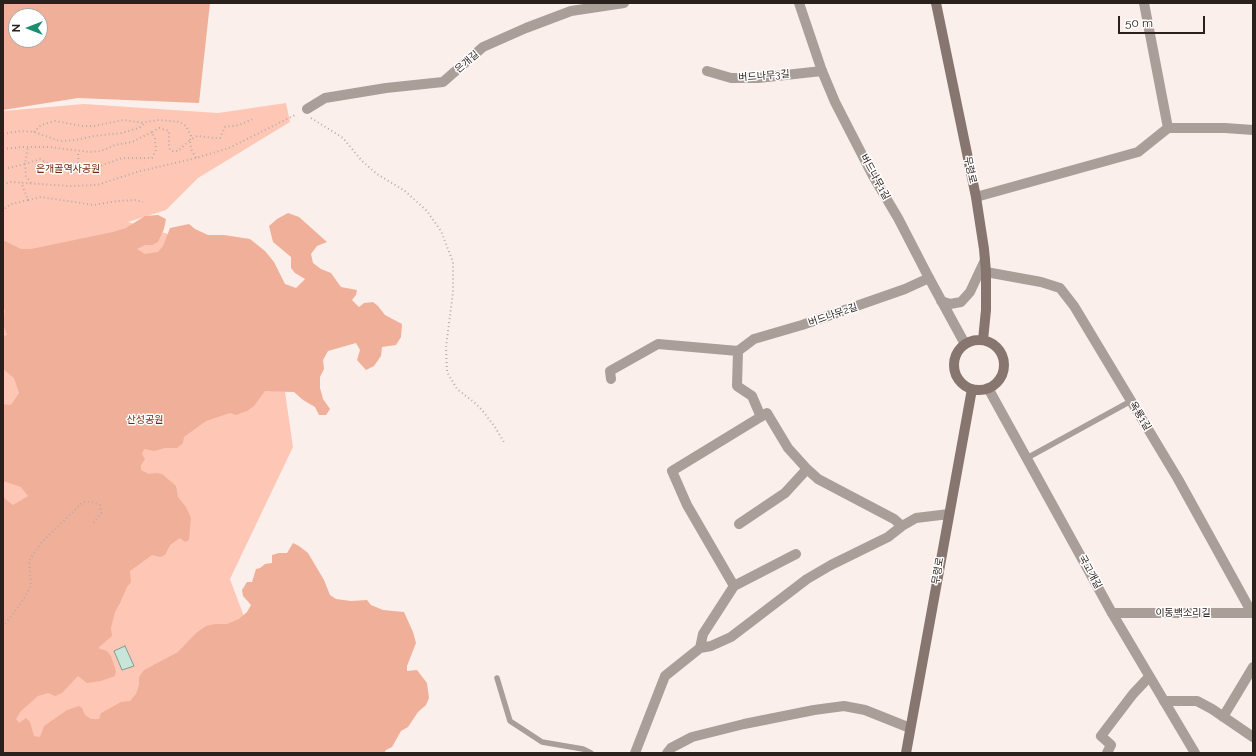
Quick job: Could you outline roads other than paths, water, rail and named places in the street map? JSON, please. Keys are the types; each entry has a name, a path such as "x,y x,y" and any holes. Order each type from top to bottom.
{"main road":[{"name":"무령로","path":"936,3 981,226 986,272 984,340"},
{"path":"984,340 998,348 1002,354 1004,371 995,385 980,390 972,389 959,379 954,364 960,349 966,344 971,341 984,340"},
{"name":"무령로","path":"906,753 972,389"}],"street":[{"name":"은개길","path":"308,108 325,98 386,88 443,82 483,47 526,28 571,12 624,3"},
{"name":"버드나무1길","path":"799,3 822,71 835,102 870,170 898,218 941,301 966,344"},
{"path":"1144,3 1168,128"},
{"name":"버드나무3길","path":"707,71 731,78 766,78 822,71"},
{"path":"976,197 1138,152 1168,128 1225,128 1253,130"},
{"path":"941,301 950,304 961,302 970,292 985,260"},
{"name":"옥룡1길","path":"986,272 1041,282 1060,288 1074,306 1178,479 1253,613"},
{"name":"버드나무2길","path":"738,351 754,340 905,289 929,278"},
{"path":"611,379 610,371 658,344 738,351 737,386 752,396 761,416"},
{"name":"국고개길","path":"988,388 1112,613 1195,753"},
{"path":"734,586 687,505 672,472 767,413 788,448 818,479 894,519 902,526"},
{"path":"740,524 785,493 807,469"},
{"path":"635,753 665,676 700,648 711,646 731,637 807,579 831,565 888,537 902,526 916,518 949,514"},
{"path":"700,648 703,634 734,586 796,554"},
{"name":"이동백소리길","path":"1112,613 1253,613"},
{"path":"1223,717 1253,667"},
{"path":"1107,753 1111,744 1101,736 1133,694 1149,677"},
{"path":"1164,701 1197,701 1212,709 1253,737"},
{"path":"667,753 672,748 692,738 744,724 814,710 844,706 865,710 910,728"}],"lane":[{"path":"1026,458 1131,401"},
{"path":"497,678 510,722 542,742 584,749 591,753"}],"park label":[{"name":"은개골역사공원","path":"68,169"},
{"name":"산성공원","path":"145,420"}]}
